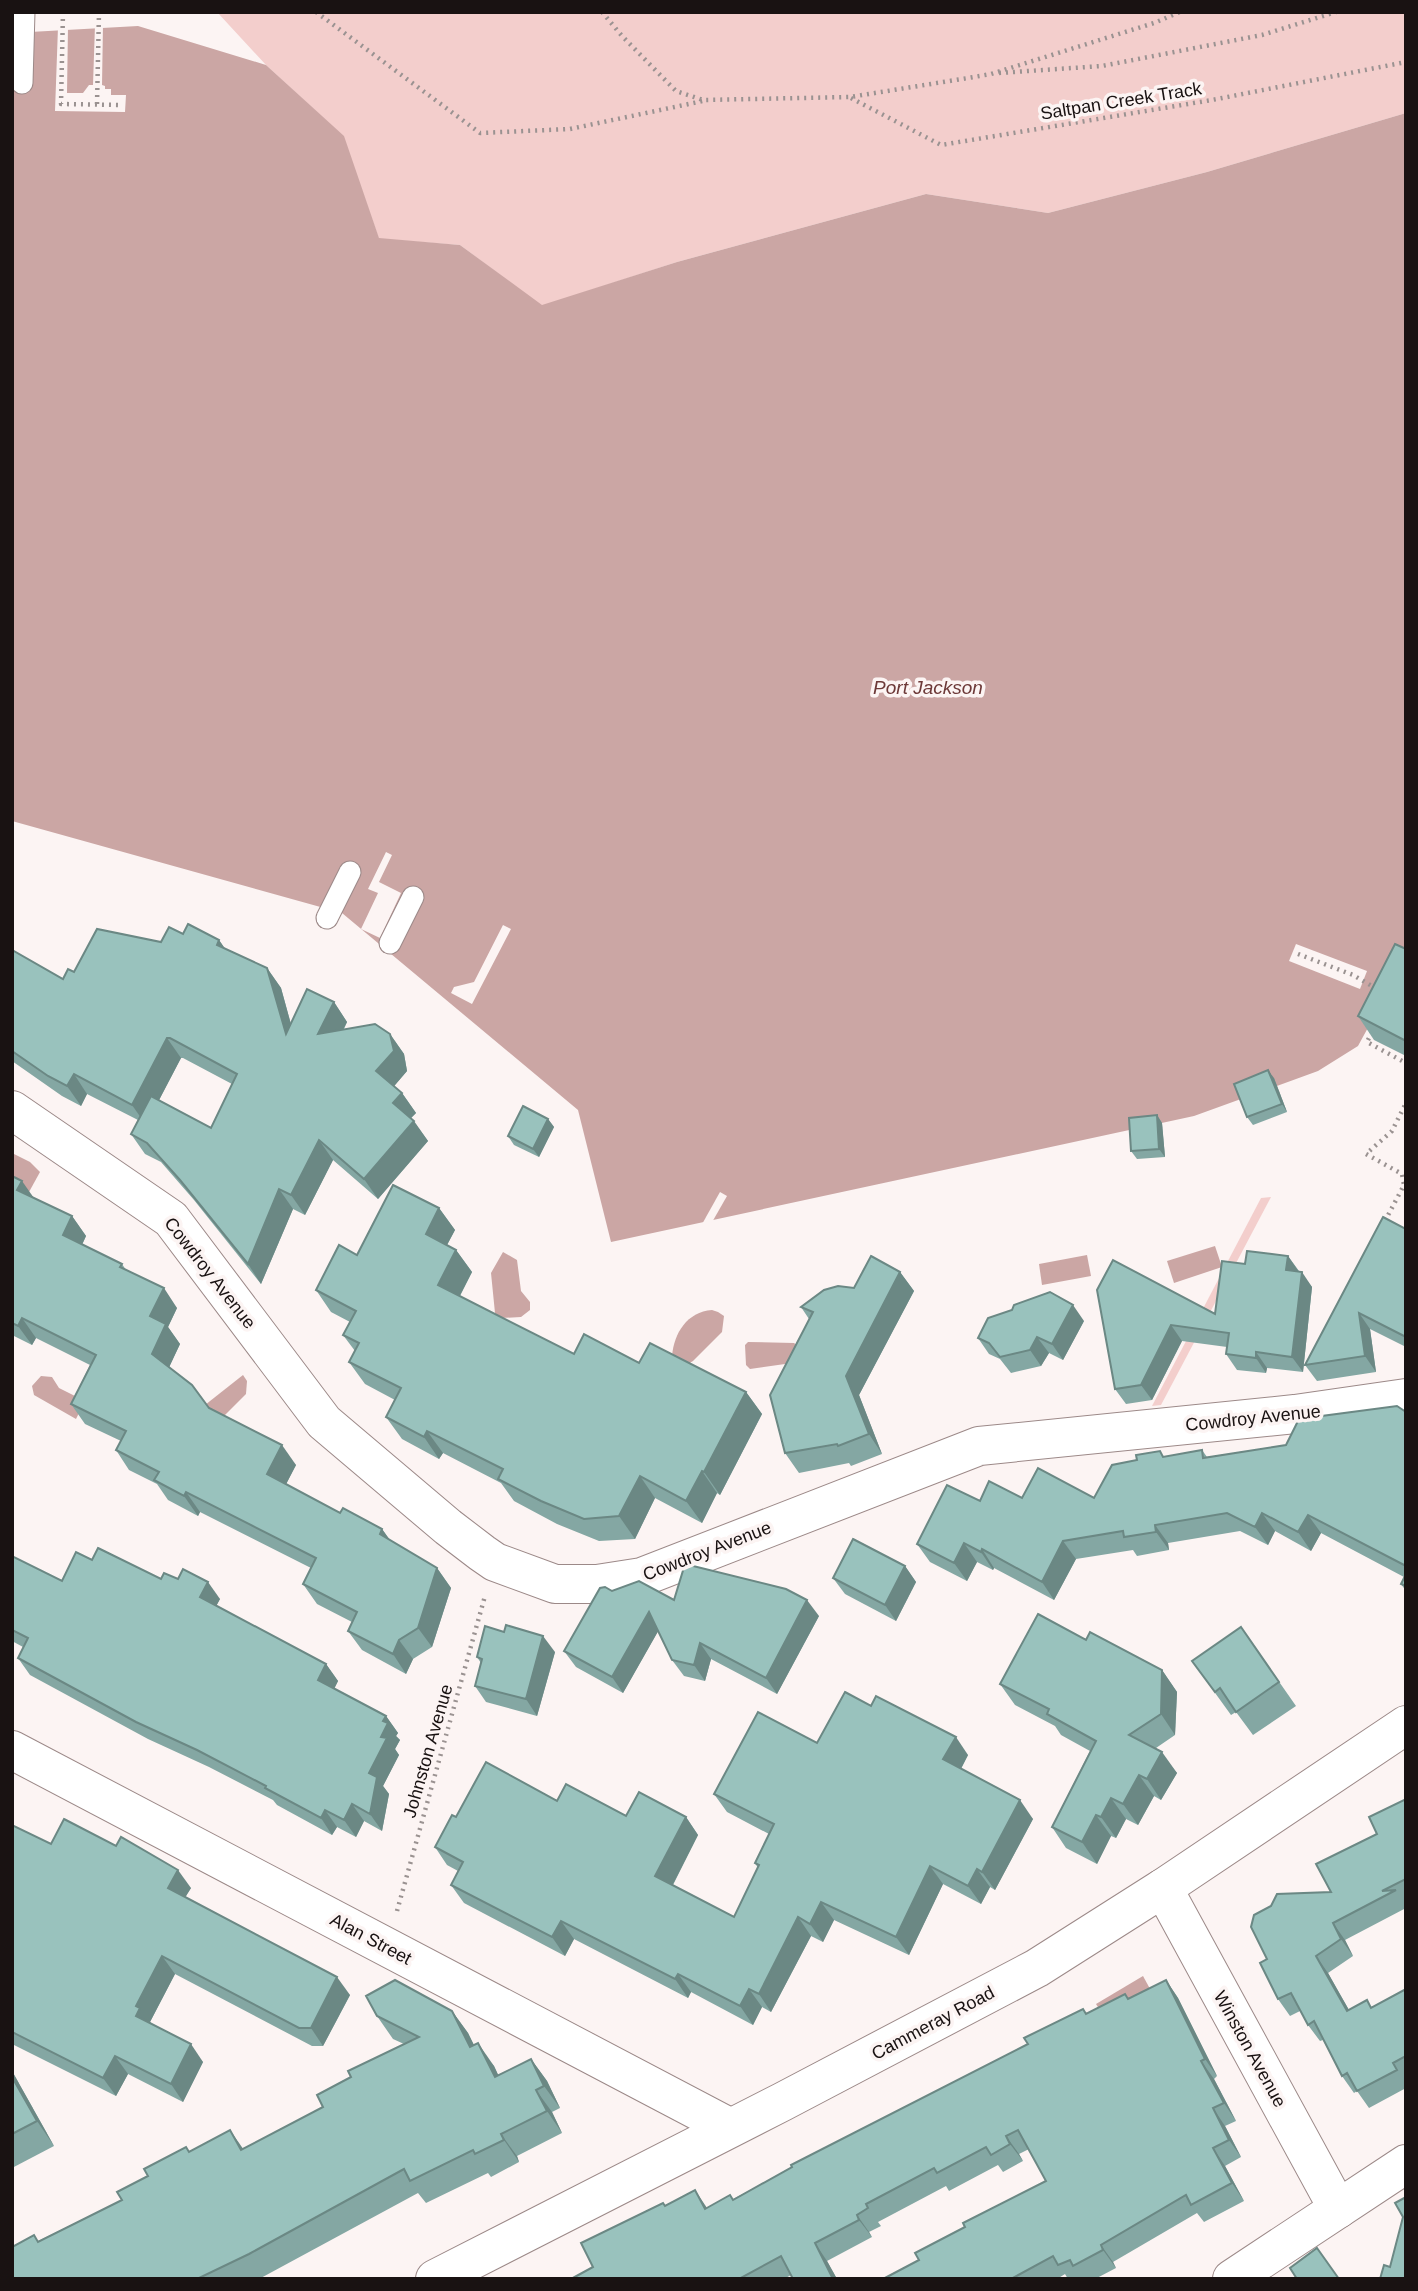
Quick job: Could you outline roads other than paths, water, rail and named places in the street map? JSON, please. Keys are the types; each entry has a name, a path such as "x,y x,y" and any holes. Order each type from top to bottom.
{"street":[{"name":"Cowdroy Avenue","path":"12,1110 171,1219 324,1422 448,1527 495,1562 555,1584 597,1584 642,1577 979,1446 1295,1414 1406,1398"},
{"name":"Cammeray Road","path":"435,2279 1037,1968 1163,1888 1406,1725"},
{"name":"Alan Street","path":"12,1750 729,2127"},
{"name":"Winston Avenue","path":"1163,1888 1338,2209"},
{"path":"1232,2279 1406,2164"}],"lane":[{"path":"22,83 24,12"},
{"path":"327,918 350,872"},
{"path":"390,943 413,897"}],"water":[{"name":"Port Jackson","path":"138,26 266,65 344,136 379,238 460,245 542,305 677,262 926,194 1048,213 1207,172 1406,113 1406,958 1358,1046 1318,1071 1194,1116 611,1242 578,1110 342,913 12,821 12,33"},
{"path":"12,1153 30,1162 40,1172 29,1192 12,1183"},
{"path":"1215,1246 1222,1267 1174,1283 1167,1261"},
{"path":"503,1252 517,1260 521,1291 530,1302 530,1310 521,1317 501,1318 495,1313 491,1273"},
{"path":"1087,1255 1091,1276 1042,1285 1039,1264"},
{"path":"712,1310 724,1316 722,1332 688,1364 672,1356 683,1325 695,1315"},
{"path":"748,1342 794,1343 799,1347 788,1367 785,1364 750,1369 746,1365 745,1345"},
{"path":"243,1375 247,1381 246,1394 219,1421 205,1405"},
{"path":"41,1376 52,1377 59,1388 85,1401 76,1419 34,1395 32,1386"},
{"path":"1143,1976 1155,1998 1105,2018 1096,2004"}]}
